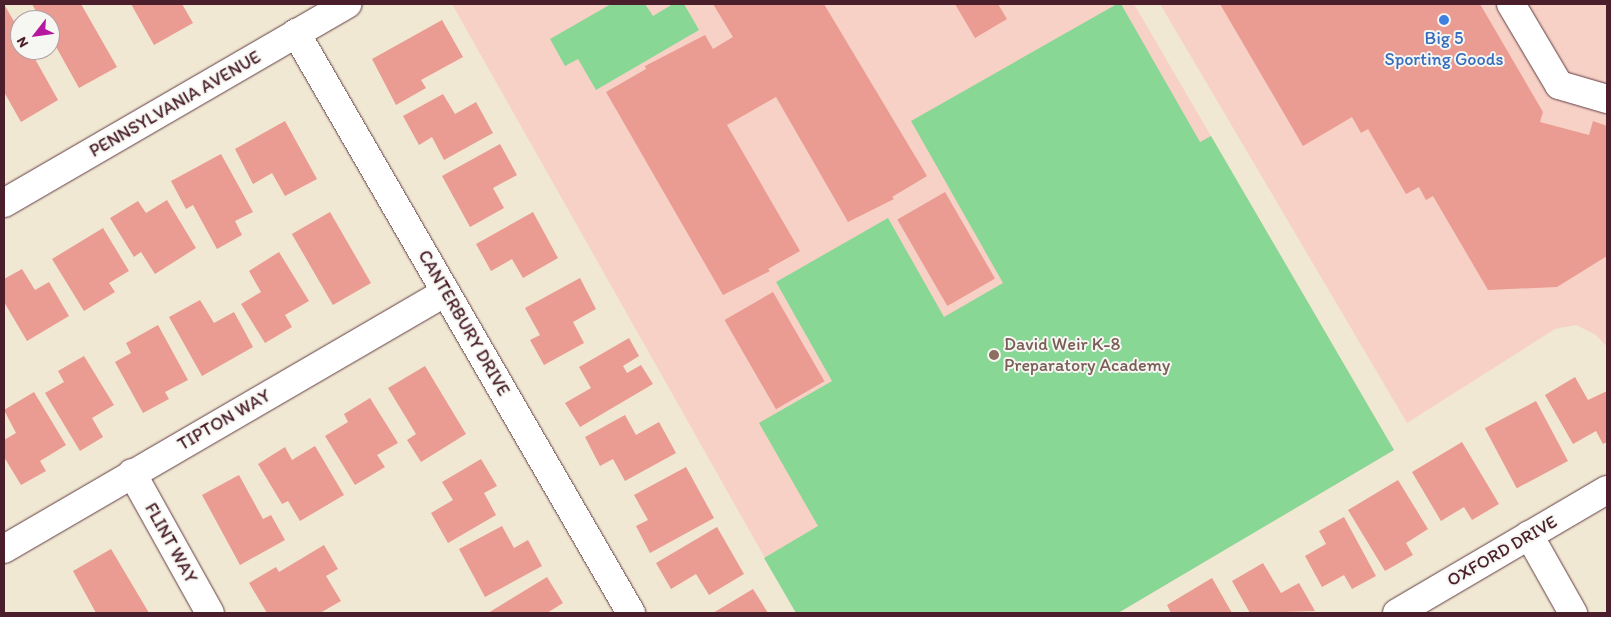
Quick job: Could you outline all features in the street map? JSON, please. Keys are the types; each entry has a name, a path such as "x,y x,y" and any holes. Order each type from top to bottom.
{"street":[{"name":"PENNSYLVANIA AVENUE","path":"4,203 347,4"},
{"path":"1511,4 1559,85 1607,99"},
{"name":"CANTERBURY DRIVE","path":"296,33 631,613"},
{"name":"TIPTON WAY","path":"4,549 446,292"},
{"name":"FLINT WAY","path":"132,473 210,613"},
{"name":"OXFORD DRIVE","path":"1397,613 1607,490"},
{"path":"1529,535 1573,613"}],"shaded area":[{"name":"David Weir K-8 Preparatory Academy","path":"452,4 1134,4 1394,450 1118,613 796,613"},
{"path":"1160,4 1607,4 1607,347 1596,335 1576,325 1555,329 1407,423"}],"green space":[{"path":"611,4 645,4 653,16 673,4 684,4 699,30 596,90 578,59 565,66 550,39"},
{"name":"David Weir K-8 Preparatory Academy","path":"1117,4 1121,4 1200,142 1211,136 1394,450 1118,613 796,613 764,558 818,526 759,423 832,381 776,282 888,218 944,317 1003,283 911,121"}],"building":[{"path":"4,4 10,14 10,60 36,60 58,100 21,122 4,92"},
{"path":"32,4 81,4 117,67 79,88 60,54 60,10 35,10"},
{"path":"131,4 182,4 193,23 154,45"},
{"path":"713,4 824,4 927,176 892,197 894,199 848,222 776,97 727,125 800,251 768,269 770,271 723,295 606,92 646,69 645,66 705,35 713,49 733,37"},
{"path":"955,4 998,4 1007,19 975,38"},
{"path":"1220,4 1480,4 1543,112 1540,122 1589,135 1593,121 1607,126 1607,256 1557,287 1488,290 1433,196 1426,200 1419,187 1406,194 1368,129 1361,133 1352,117 1303,146"},
{"path":"442,20 463,57 421,80 426,88 396,105 372,59"},
{"path":"443,94 455,114 476,102 493,133 444,160 432,137 419,145 403,116"},
{"path":"285,121 317,179 285,196 272,173 253,184 235,149"},
{"path":"500,144 517,175 493,188 504,208 470,227 442,176"},
{"path":"221,154 253,212 235,221 242,235 217,249 193,205 186,209 171,181"},
{"path":"945,192 995,279 947,306 897,220"},
{"path":"167,200 196,248 155,274 141,252 134,257 110,218 138,201 146,213"},
{"path":"330,212 371,283 333,305 292,234"},
{"path":"533,212 558,258 523,278 512,259 491,271 476,244"},
{"path":"103,228 129,271 109,283 115,292 84,311 52,259"},
{"path":"279,252 309,301 285,315 292,327 265,343 241,304 261,292 249,271"},
{"path":"22,269 35,290 49,282 69,316 27,341 4,302 4,279"},
{"path":"580,278 596,309 573,322 584,343 544,365 530,340 540,335 525,308"},
{"path":"773,292 824,381 776,409 725,320"},
{"path":"200,300 214,323 234,312 253,347 202,376 169,317"},
{"path":"158,325 188,380 165,392 169,399 143,413 115,362 131,353 126,343"},
{"path":"629,338 639,356 623,366 627,373 641,365 653,384 580,427 565,403 591,388 579,367"},
{"path":"84,356 114,405 92,418 103,437 80,451 45,393 64,382 58,371"},
{"path":"425,366 466,434 421,462 407,440 416,434 388,388"},
{"path":"1575,377 1588,400 1607,391 1607,442 1603,444 1596,431 1573,444 1545,395"},
{"path":"34,392 66,445 40,461 46,471 21,485 4,457 4,440 16,433 4,410"},
{"path":"370,398 398,443 377,455 385,467 355,485 325,436 348,422 344,414"},
{"path":"1536,401 1568,461 1517,488 1485,428"},
{"path":"625,415 636,435 659,422 676,453 625,481 613,459 600,466 585,437"},
{"path":"1462,442 1499,504 1472,520 1464,507 1441,521 1412,472"},
{"path":"315,446 344,495 300,521 288,501 282,504 258,464 285,447 292,460"},
{"path":"481,459 497,486 484,493 496,515 448,543 431,513 453,500 442,482"},
{"path":"686,467 714,518 650,553 636,526 648,520 634,495"},
{"path":"239,475 263,519 271,515 285,540 240,565 202,495"},
{"path":"1398,480 1428,529 1406,543 1413,555 1385,571 1348,510"},
{"path":"1344,517 1376,576 1352,589 1344,575 1322,587 1305,556 1326,544 1319,531"},
{"path":"502,526 514,548 528,540 542,566 485,597 459,549"},
{"path":"717,527 744,574 709,595 696,574 671,589 656,563"},
{"path":"324,545 338,569 326,576 341,601 320,613 267,613 249,583 276,567 279,572"},
{"path":"111,549 149,613 96,613 73,571"},
{"path":"1263,563 1281,593 1299,583 1315,611 1250,613 1232,581"},
{"path":"547,577 563,603 547,613 488,613"},
{"path":"1212,578 1232,613 1171,613 1167,605"},
{"path":"753,589 768,613 713,613"}],"place":[{"name":"Big 5 Sporting Goods","path":"1444,20"},
{"name":"David Weir K-8 Preparatory Academy","path":"994,355"}]}
